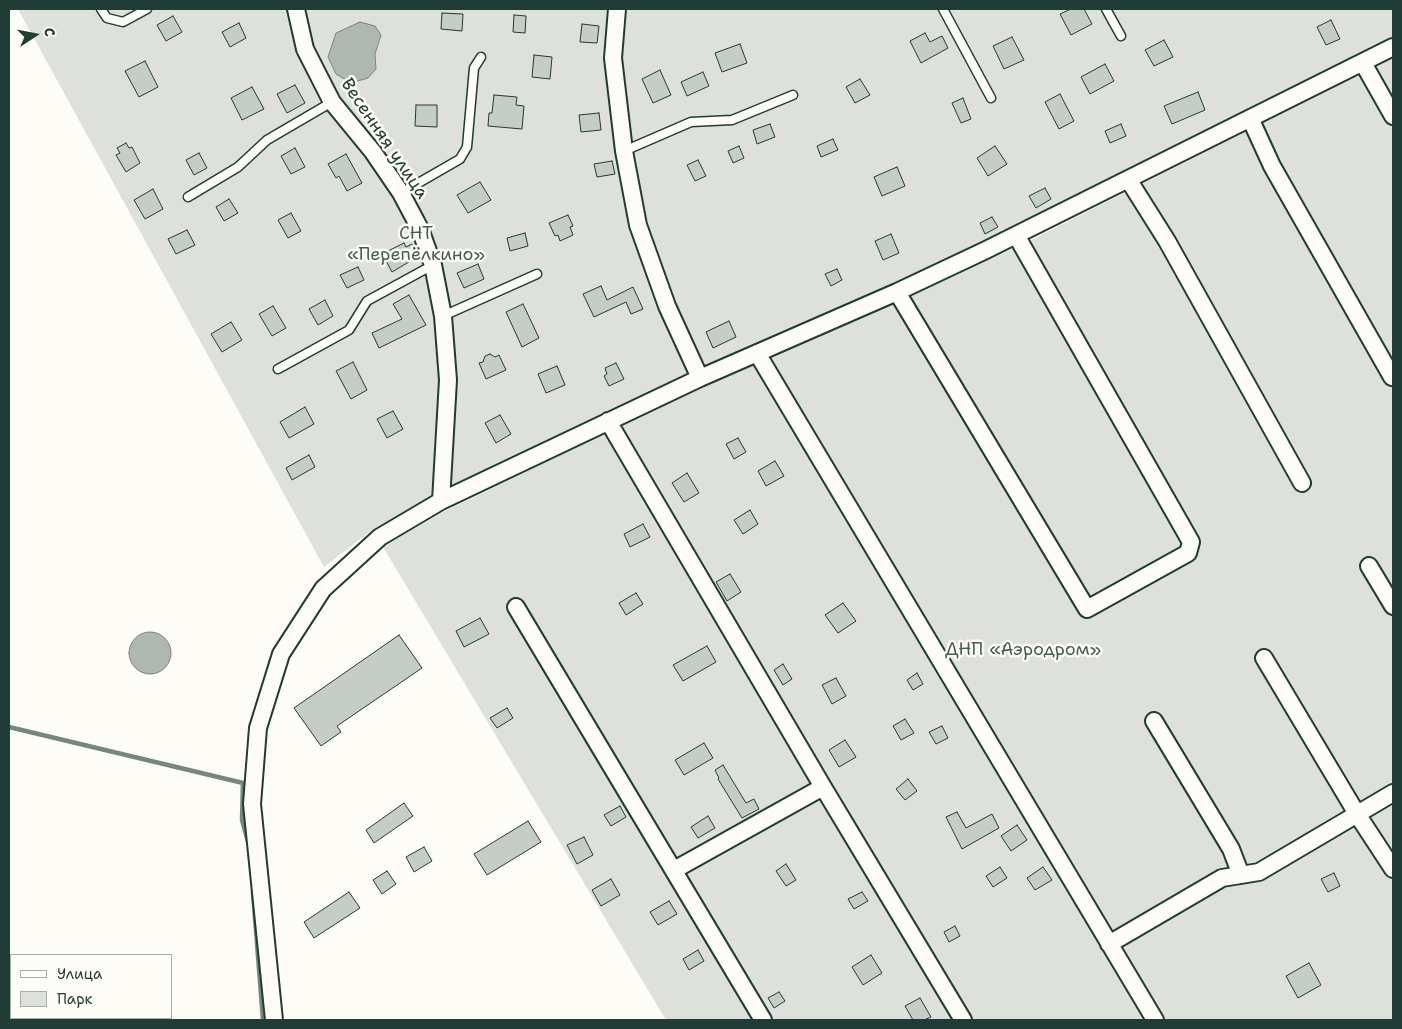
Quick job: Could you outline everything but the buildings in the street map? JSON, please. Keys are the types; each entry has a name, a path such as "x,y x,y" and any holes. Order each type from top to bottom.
{"street":[{"name":"Весенняя улица","path":"296,9 305,49 332,102 373,152 401,193 420,229 434,265 443,316 448,380 441,501"},
{"path":"617,9 613,58 624,151 638,225 667,306 700,378"},
{"path":"274,1020 252,804 258,728 281,654 323,589 380,537 441,501 700,378 897,292 1016,236 1393,47"},
{"path":"1363,63 1393,116"},
{"path":"1250,118 1272,166 1392,377"},
{"path":"1128,179 1167,241 1302,483"},
{"path":"897,292 1087,609 1188,553 1191,542 1016,236"},
{"path":"757,353 1154,1020"},
{"path":"608,422 962,1020"},
{"path":"1369,566 1393,606"},
{"path":"516,607 763,1020"},
{"path":"1264,658 1357,814 1393,869"},
{"path":"1154,720 1231,849 1241,875"},
{"path":"674,870 823,787"},
{"path":"1109,944 1222,878 1259,872 1393,793"}],"lane":[{"path":"101,9 106,18 123,22 147,9"},
{"path":"943,9 991,98"},
{"path":"1106,9 1121,36"},
{"path":"401,193 460,159 467,147 474,68 481,57"},
{"path":"624,151 691,122 732,120 793,94"},
{"path":"188,197 238,167 268,140 332,102"},
{"path":"278,369 349,330 367,300 434,265"},
{"path":"443,316 537,274"}],"green space":[{"name":"СНТ «Перепёлкино»","path":"18,9 1393,9 1393,39 1019,227 711,364 431,497 371,531 324,567"},
{"name":"ДНП «Аэродром»","path":"1393,57 1393,1020 666,1020 383,547 445,511 594,439 749,366 912,296 1031,240"}],"shaded area":[{"path":"360,22 375,26 381,35 375,54 376,69 368,78 351,83 336,74 328,57 336,33"},
{"path":"150,632 165,638 171,653 165,668 150,674 135,668 129,653 135,638"}],"waterway":[{"path":"9,727 243,783 242,820 248,842"},
{"path":"253,892 263,1020"}]}
